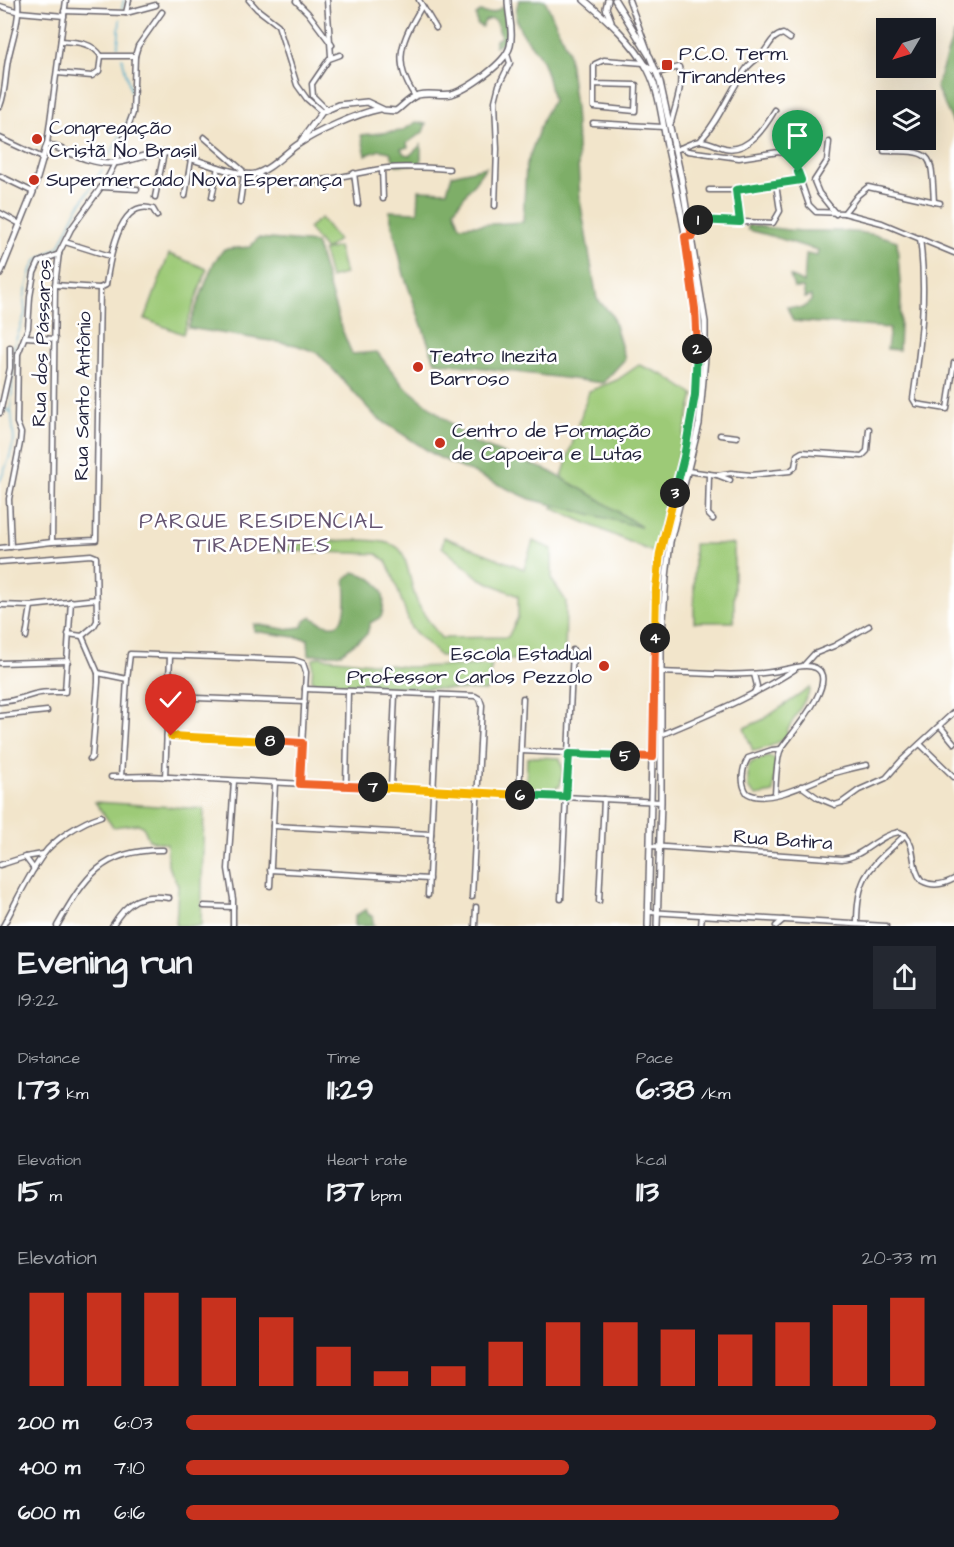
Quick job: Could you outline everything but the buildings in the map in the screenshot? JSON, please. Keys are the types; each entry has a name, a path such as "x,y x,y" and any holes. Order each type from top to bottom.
{"street":[{"path":"0,106 5,91 8,63 19,12 18,0"},
{"path":"0,274 33,192 47,144 66,0"},
{"path":"126,13 129,0"},
{"path":"249,0 278,25 297,85 307,99 324,111"},
{"path":"324,111 313,96 311,88 315,76 332,56 327,0"},
{"path":"419,0 436,28"},
{"path":"495,206 496,93 510,63 507,54 511,34 508,0"},
{"path":"584,0 614,27 654,73 679,68 680,81 667,127"},
{"path":"608,0 607,12 614,27"},
{"path":"615,0 650,57"},
{"path":"629,0 657,73 667,127 685,237 697,332 699,395"},
{"path":"296,1 332,45"},
{"path":"0,6 19,12 126,13 156,5"},
{"path":"415,96 401,68 401,53 407,32 422,6"},
{"path":"101,56 135,56 138,46 162,12"},
{"path":"678,149 700,141 717,122 727,99 747,68 762,55 772,39 783,34 790,39"},
{"path":"57,73 92,76 99,71 101,56 87,44 61,41"},
{"path":"630,61 637,53"},
{"path":"299,143 324,111 358,102 396,111 415,96 456,92 491,70 507,54"},
{"path":"332,56 340,55"},
{"name":"Rua dos Pássaros","path":"52,542 55,285 59,253 76,220 101,187 115,163 133,113 135,56"},
{"path":"594,84 636,86 636,110 594,108 594,84 594,67 597,62 604,60 645,63"},
{"path":"645,63 667,127 678,149 705,322 699,395 669,553 663,608 657,926"},
{"path":"654,86 657,73"},
{"path":"255,174 299,143 372,107"},
{"path":"700,141 732,149 741,146 762,132 775,110"},
{"path":"592,123 667,127"},
{"path":"311,127 316,134"},
{"path":"204,137 237,164 244,174 240,202"},
{"path":"0,138 43,158"},
{"path":"829,142 827,161 815,178 814,184 836,213"},
{"path":"47,144 94,161 115,163 164,153 191,158 244,174 255,174 265,179 301,183 382,169 449,169"},
{"path":"678,149 739,158 775,152 789,155 794,161 806,197 813,210 822,214 844,213 882,223 954,254"},
{"path":"884,151 917,152 927,158 931,163 934,202"},
{"path":"155,197 164,153"},
{"path":"185,196 191,158"},
{"path":"212,197 218,166"},
{"path":"382,169 383,199"},
{"path":"354,173 358,204"},
{"path":"0,176 33,192"},
{"path":"709,190 736,190 801,180"},
{"path":"681,219 769,223 775,221 780,211 777,184"},
{"path":"101,187 137,189"},
{"path":"844,213 858,195 868,187 940,203"},
{"path":"736,190 740,222"},
{"path":"65,242 110,256 120,230 132,213 148,208 154,210 157,216"},
{"path":"0,213 20,224"},
{"path":"685,237 692,236"},
{"path":"920,238 924,275 924,315 914,401 917,405 947,409 954,363"},
{"path":"11,547 9,499 21,434 17,423 18,354 28,328 30,297 36,267 44,259 59,253"},
{"name":"Rua Santo Antônio","path":"52,542 96,540 100,288 106,285 110,256"},
{"path":"55,285 100,288"},
{"path":"26,337 55,339"},
{"path":"0,412 10,368 10,347"},
{"path":"717,475 792,470 795,467 797,455 802,452 862,456 867,451 869,429"},
{"path":"720,435 737,437"},
{"path":"684,471 717,475 730,480"},
{"path":"648,926 656,604 661,550 668,517 684,471"},
{"path":"709,474 708,514 713,519"},
{"path":"668,517 676,519"},
{"path":"0,548 52,542"},
{"path":"661,550 669,553"},
{"path":"0,562 92,555 96,557 97,621 82,636 68,634"},
{"path":"0,605 31,606 97,599"},
{"path":"0,702 17,701 33,694 65,692 71,601"},
{"path":"656,604 663,608"},
{"path":"26,637 31,606"},
{"path":"661,735 769,687 814,654 834,646 869,626"},
{"path":"82,636 98,673 92,757 90,759"},
{"path":"561,899 573,650"},
{"path":"122,777 129,656 132,654 294,660 305,666 300,784"},
{"path":"165,777 170,656"},
{"path":"0,663 68,661"},
{"path":"661,672 754,674 797,668 814,667 819,670 823,678 822,688 798,728 781,749 775,795"},
{"path":"98,673 127,679"},
{"path":"754,674 757,686 754,694"},
{"path":"305,689 477,696 481,700 472,897"},
{"path":"346,786 348,691"},
{"path":"391,788 395,694"},
{"path":"428,895 438,695"},
{"path":"169,696 304,702"},
{"path":"519,795 523,698"},
{"path":"0,716 47,711"},
{"path":"801,786 811,794 835,805 841,803 873,783 886,778 954,712"},
{"path":"940,726 954,743"},
{"path":"167,736 302,743"},
{"path":"920,744 954,777"},
{"path":"781,749 748,758 744,767 743,784 747,793 756,797 775,795 836,773 867,765"},
{"path":"520,751 653,757"},
{"path":"111,777 165,777 661,802"},
{"path":"233,926 228,869 234,781"},
{"path":"270,886 275,783"},
{"path":"599,901 604,799"},
{"path":"3,926 44,854 67,833 101,816"},
{"path":"273,826 431,834"},
{"name":"Rua Batira","path":"651,846 842,859 852,856 889,834 899,832 905,835"},
{"path":"856,923 862,880 868,870 905,835 910,842 914,865 922,881 937,885 954,879"},
{"path":"57,926 81,886 94,872 130,852 163,849"},
{"path":"0,865 44,854"},
{"path":"25,857 34,870"},
{"path":"270,870 429,879"},
{"path":"112,926 122,912 138,899 151,895 170,898"},
{"path":"204,906 233,908"},
{"path":"475,926 476,907"},
{"path":"649,912 886,926"},
{"path":"700,926 702,915"},
{"path":"776,926 783,919"}],"green space":[{"path":"519,0 545,0 568,51 575,107 580,200 597,299 612,315 625,359 603,383 435,362 404,275 389,211 418,212 419,190 447,191 452,175 486,167 454,210 460,226 523,222 526,166 544,116 553,100 543,63 519,28 516,10"},
{"path":"503,6 507,41 495,47 496,40 501,37 496,21 492,19 485,21 482,27 477,24 476,15 480,12 492,13"},
{"path":"954,33 954,125 936,87"},
{"path":"416,122 426,124 423,132 407,143 408,147 401,149 404,154 410,155 421,145 421,164 396,165 390,152 380,150 366,155 361,135 402,131"},
{"path":"321,218 338,240 325,250 308,228"},
{"path":"748,225 794,230 865,233 897,241 901,297 899,350 887,349 890,328 793,321 787,307 803,308 811,301 811,296 805,298 803,288 794,288 790,276 804,283 806,254 817,256 818,250 748,230"},
{"path":"258,238 316,243 341,327 352,354 377,352 403,385 475,443 549,471 597,498 641,527 530,499 436,456 376,417 318,353 296,345 188,328 214,262 224,249 250,247"},
{"path":"338,247 345,274 330,278 323,251"},
{"path":"169,254 207,269 183,334 145,319"},
{"path":"639,365 664,375 694,395 657,554 552,508 589,391 617,380"},
{"path":"444,537 524,569 533,541 552,549 552,580 566,601 565,661 440,656 411,628 393,576 386,561 377,554 267,550 296,545 359,540 392,545 401,551 418,604 441,638 508,637 518,617 518,596 479,578 442,547"},
{"path":"694,544 734,544 734,622 694,622"},
{"path":"354,572 376,582 383,593 383,608 381,617 370,623 367,634 340,654 309,655 308,639 254,631 254,624 284,629 302,627 311,617 325,624 339,623 345,610 345,579"},
{"path":"319,657 406,667 492,665 486,691 316,683 312,681 313,659"},
{"path":"810,688 787,731 788,735 772,746 753,751 744,728 762,720"},
{"path":"768,757 774,758 776,762 773,793 756,796 748,788 748,767 752,762"},
{"path":"527,758 560,758 563,770 560,786 543,790 526,787"},
{"path":"95,802 204,809 201,926 176,926 178,885 168,865 167,844 149,840 143,826 138,824 113,827"},
{"path":"366,909 373,917 375,926 355,926 355,916"}],"waterway":[{"path":"122,9 124,0"},
{"path":"118,47 120,19"},
{"path":"122,58 131,92"},
{"path":"110,155 129,118"},
{"path":"0,481 14,440 11,408 14,345 25,314 24,298 32,269 36,261 59,247 76,211 102,170"},
{"path":"2,408 11,412"}],"place":[{"name":"P.C.O. Term. Tirandentes","path":"667,65"},
{"name":"Congregação Cristã No Brasil","path":"37,139"},
{"name":"Supermercado Nova Esperança","path":"34,180"},
{"name":"Teatro Inezita Barroso","path":"418,367"},
{"name":"Centro de Formação de Capoeira e Lutas","path":"440,443"},
{"name":"Escola Estadual Professor Carlos Pezzolo","path":"604,666"}],"district":[{"name":"PARQUE RESIDENCIAL TIRADENTES","path":"262,533"}],"route":[{"path":"171,736 302,743 300,784 566,797 569,754 653,757 656,589 660,553 684,457 696,392 697,332 685,237 692,236 689,220 740,222 736,190 801,180 798,172"}]}
